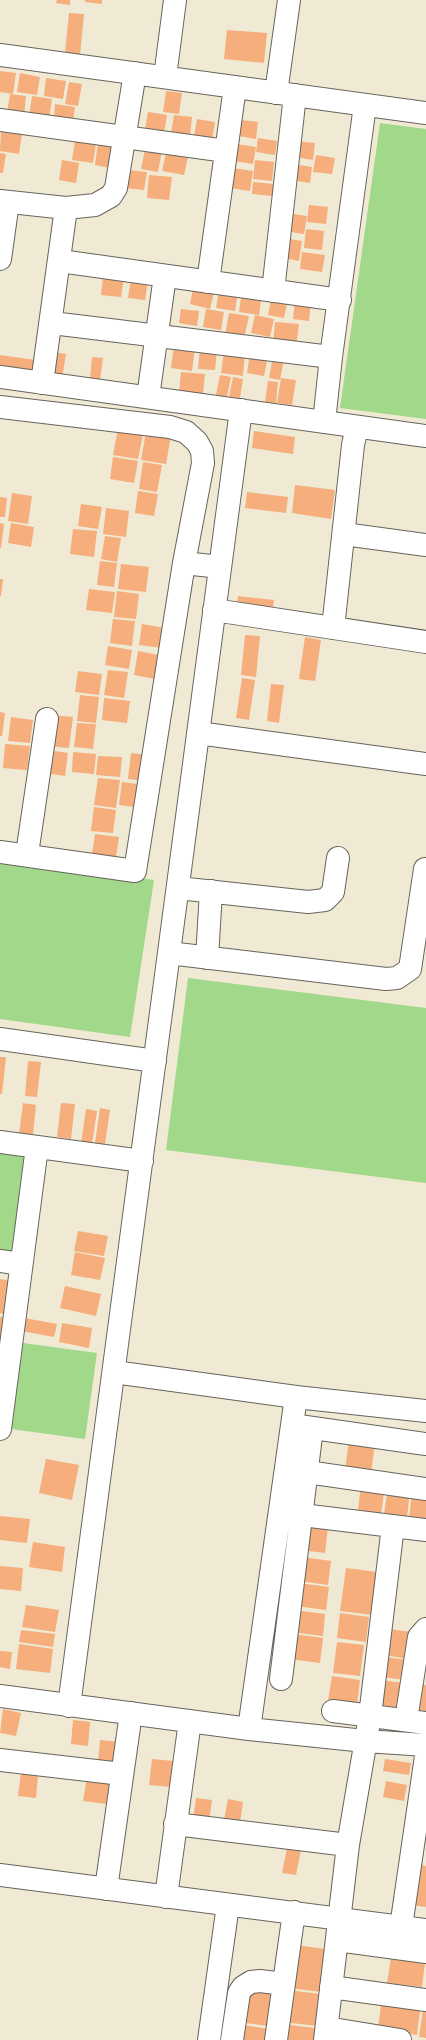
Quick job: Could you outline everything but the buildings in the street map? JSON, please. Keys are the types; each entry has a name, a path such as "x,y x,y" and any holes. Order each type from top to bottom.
{"street":[{"path":"165,77 175,0"},
{"path":"273,290 286,94 289,0"},
{"path":"0,55 426,113"},
{"path":"0,259 4,201 66,208 95,204 111,196 116,188 135,73"},
{"path":"208,282 235,87"},
{"path":"324,422 331,357 340,300 365,105"},
{"path":"0,120 226,151"},
{"path":"42,383 52,323 66,208"},
{"path":"60,260 340,300"},
{"path":"148,397 165,276"},
{"path":"52,323 331,357"},
{"path":"0,377 426,436"},
{"path":"0,407 170,427 186,432 197,442 202,451 203,463 184,563 136,871 27,854 0,852"},
{"path":"69,1706 241,410"},
{"path":"333,628 353,445 357,427"},
{"path":"344,534 426,545"},
{"path":"184,563 220,567"},
{"path":"214,610 426,642"},
{"path":"27,854 47,719"},
{"path":"198,732 426,764"},
{"path":"178,888 308,902 325,900 333,892 338,858"},
{"path":"169,953 386,979 397,978 410,969 425,870"},
{"path":"207,958 211,892"},
{"path":"0,1039 155,1061"},
{"path":"0,1142 142,1161"},
{"path":"0,1429 4,1362 21,1264 37,1147"},
{"path":"0,1261 21,1264"},
{"path":"114,1372 296,1397 426,1411"},
{"path":"281,1678 307,1472 302,1426 296,1397"},
{"path":"302,1426 426,1444"},
{"path":"250,1729 302,1426"},
{"path":"307,1472 426,1489"},
{"path":"302,1515 426,1530"},
{"path":"393,1526 370,1716 348,1845 326,2034 400,2040"},
{"path":"333,1711 416,1721 420,1676 419,1637 426,1629"},
{"path":"0,1696 250,1729 365,1741 426,1744"},
{"path":"106,1889 131,1713"},
{"path":"166,1897 190,1721"},
{"path":"401,1927 426,1756"},
{"path":"0,1760 122,1774"},
{"path":"175,1824 348,1845"},
{"path":"0,1875 426,1930"},
{"path":"209,2040 228,1904"},
{"path":"276,2040 294,1912"},
{"path":"337,1940 426,1952"},
{"path":"232,2040 239,1993 243,1987 251,1982 260,1981 284,1984"},
{"path":"331,1987 426,2000"}],"green space":[{"path":"380,123 426,129 426,419 340,408"},
{"path":"0,858 154,880 130,1037 0,1019"},
{"path":"188,978 426,1008 426,1183 166,1150"},
{"path":"0,1153 27,1156 15,1254 0,1252"},
{"path":"23,1343 97,1353 85,1439 11,1429"}]}
